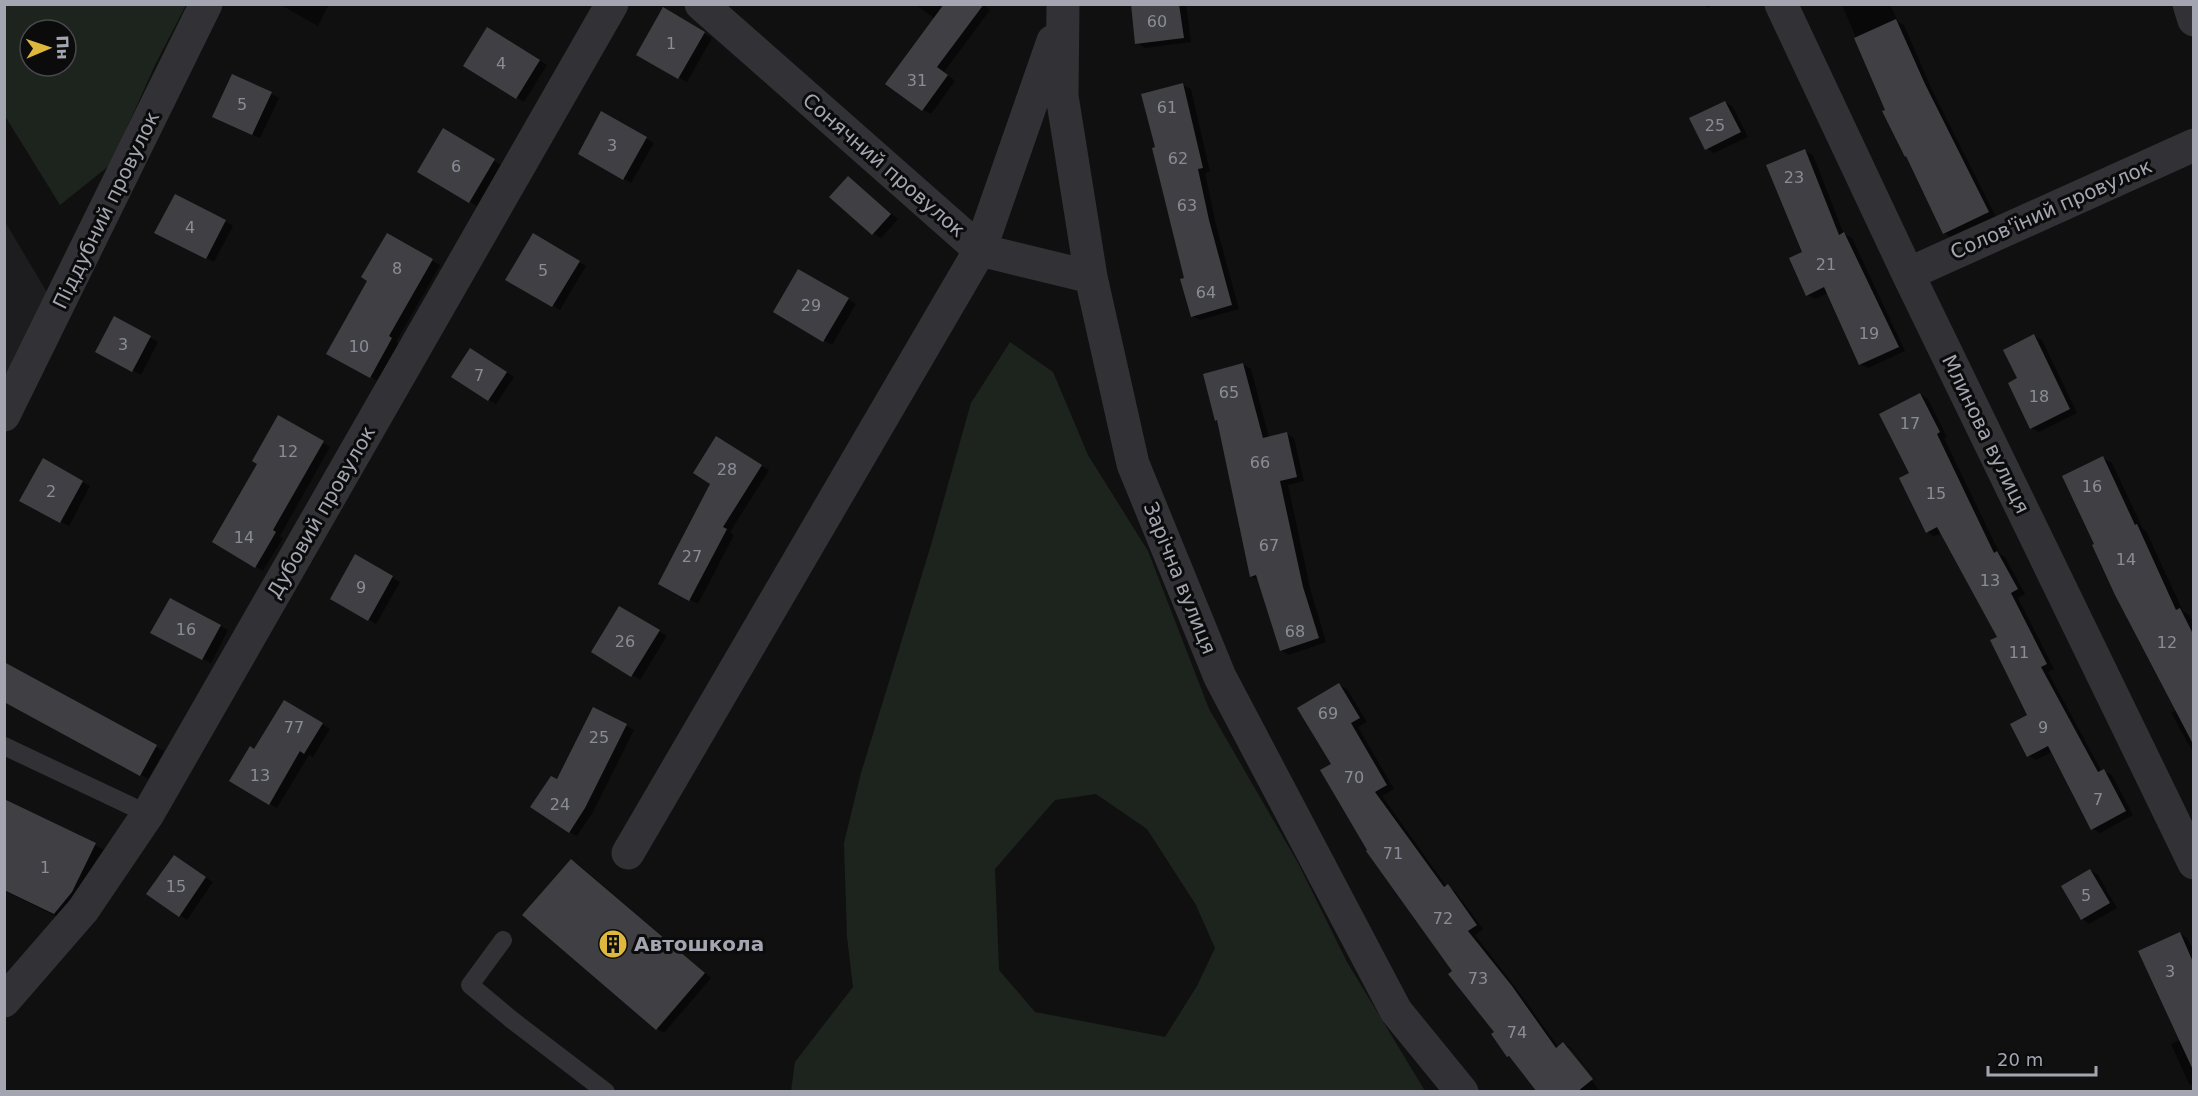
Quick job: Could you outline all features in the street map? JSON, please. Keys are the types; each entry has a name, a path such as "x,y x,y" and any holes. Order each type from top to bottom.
{"street":[{"name":"Піддубний провулок","path":"7,403 206,4"},
{"name":"Дубовий провулок","path":"4,1001 83,910 148,814 612,4"},
{"name":"Сонячний провулок","path":"701,4 980,250 1091,277"},
{"name":"Млинова вулиця","path":"1781,4 1908,274 2193,862"},
{"path":"2189,4 2193,20"},
{"path":"628,853 980,250 1063,9"},
{"name":"Зарічна вулиця","path":"1063,9 1062,96 1091,277 1133,464 1220,677 1396,1011 1462,1092"},
{"name":"Солов'їний провулок","path":"1908,274 2193,145"}],"lane":[{"path":"4,746 148,814"},
{"path":"503,940 470,985 606,1092"}],"shaded area":[{"path":"5,5 186,5 155,65 110,165 60,205 5,116"},
{"path":"4,220 48,294 5,376 4,376"},
{"path":"1010,342 1053,372 1088,455 1148,551 1209,709 1298,863 1347,962 1425,1091 791,1091 795,1062 853,987 847,937 844,843 861,773 931,545 971,403","holes":["1096,794 1147,829 1196,905 1215,948 1197,986 1165,1037 1035,1012 999,970 995,869 1055,800"]}],"building":[{"path":"944,4 984,4 937,67 948,75 922,111 885,84"},
{"path":"1131,4 1179,4 1184,38 1135,44"},
{"path":"663,7 705,32 678,79 636,55"},
{"path":"1896,19 1925,84 1989,212 1943,234 1882,111 1885,110 1854,38"},
{"path":"487,27 540,60 516,99 463,66"},
{"path":"232,74 272,92 252,135 212,117"},
{"path":"1183,83 1203,168 1198,169 1209,220 1232,305 1191,317 1180,279 1184,278 1141,94"},
{"path":"1725,101 1741,132 1705,150 1689,118"},
{"path":"601,111 647,137 623,180 578,154"},
{"path":"443,128 495,159 469,203 417,172"},
{"path":"1805,149 1839,235 1844,232 1899,347 1859,365 1824,287 1806,296 1789,258 1802,252 1766,165"},
{"path":"848,176 891,214 872,235 829,197"},
{"path":"175,194 226,220 206,259 154,233"},
{"path":"387,233 433,259 389,336 392,338 370,378 326,354 367,281 361,277"},
{"path":"533,233 580,261 552,307 505,280"},
{"path":"798,269 849,298 823,342 773,312"},
{"path":"114,316 151,336 132,372 95,352"},
{"path":"2034,334 2070,409 2030,429 2008,383 2017,378 2003,350"},
{"path":"470,348 507,372 488,401 451,377"},
{"path":"1243,363 1263,438 1287,432 1297,477 1280,481 1303,587 1319,638 1280,651 1256,575 1250,577 1217,420 1215,421 1203,374"},
{"path":"1920,393 1994,553 1997,551 2018,589 2011,593 2047,664 2041,667 2098,772 2104,769 2126,811 2091,830 2048,746 2027,757 2010,724 2027,715 1990,640 1997,637 1937,527 1926,533 1899,478 1909,473 1879,414"},
{"path":"278,415 324,441 273,530 276,532 255,568 212,542 257,464 252,461"},
{"path":"716,436 762,465 723,527 727,529 689,601 658,584 710,484 693,473"},
{"path":"2103,456 2176,610 2180,608 2193,634 2193,744 2115,595 2062,476"},
{"path":"43,458 83,481 60,523 19,501"},
{"path":"355,554 393,576 368,621 330,599"},
{"path":"170,598 221,625 202,660 150,633"},
{"path":"619,606 660,630 631,677 591,652"},
{"path":"4,662 157,745 140,776 4,702"},
{"path":"1339,683 1360,718 1351,723 1387,785 1375,792 1444,887 1448,884 1477,925 1468,931 1512,986 1556,1048 1563,1042 1593,1079 1577,1092 1537,1092 1509,1056 1507,1057 1491,1034 1494,1032 1448,974 1452,971 1366,851 1320,770 1331,764 1297,708"},
{"path":"284,700 323,723 304,754 300,751 269,805 229,781 250,746 254,749"},
{"path":"593,707 627,724 585,808 569,833 530,807 551,776 557,779"},
{"path":"4,799 96,843 72,892 54,914 4,890"},
{"path":"174,855 206,877 179,917 146,894"},
{"name":"Автошкола","path":"571,859 705,973 656,1030 522,915"},
{"path":"2090,869 2110,903 2081,920 2061,886"},
{"path":"2180,932 2193,962 2193,1070 2138,951"}],"place":[{"name":"Автошкола","path":"613,944"}]}
